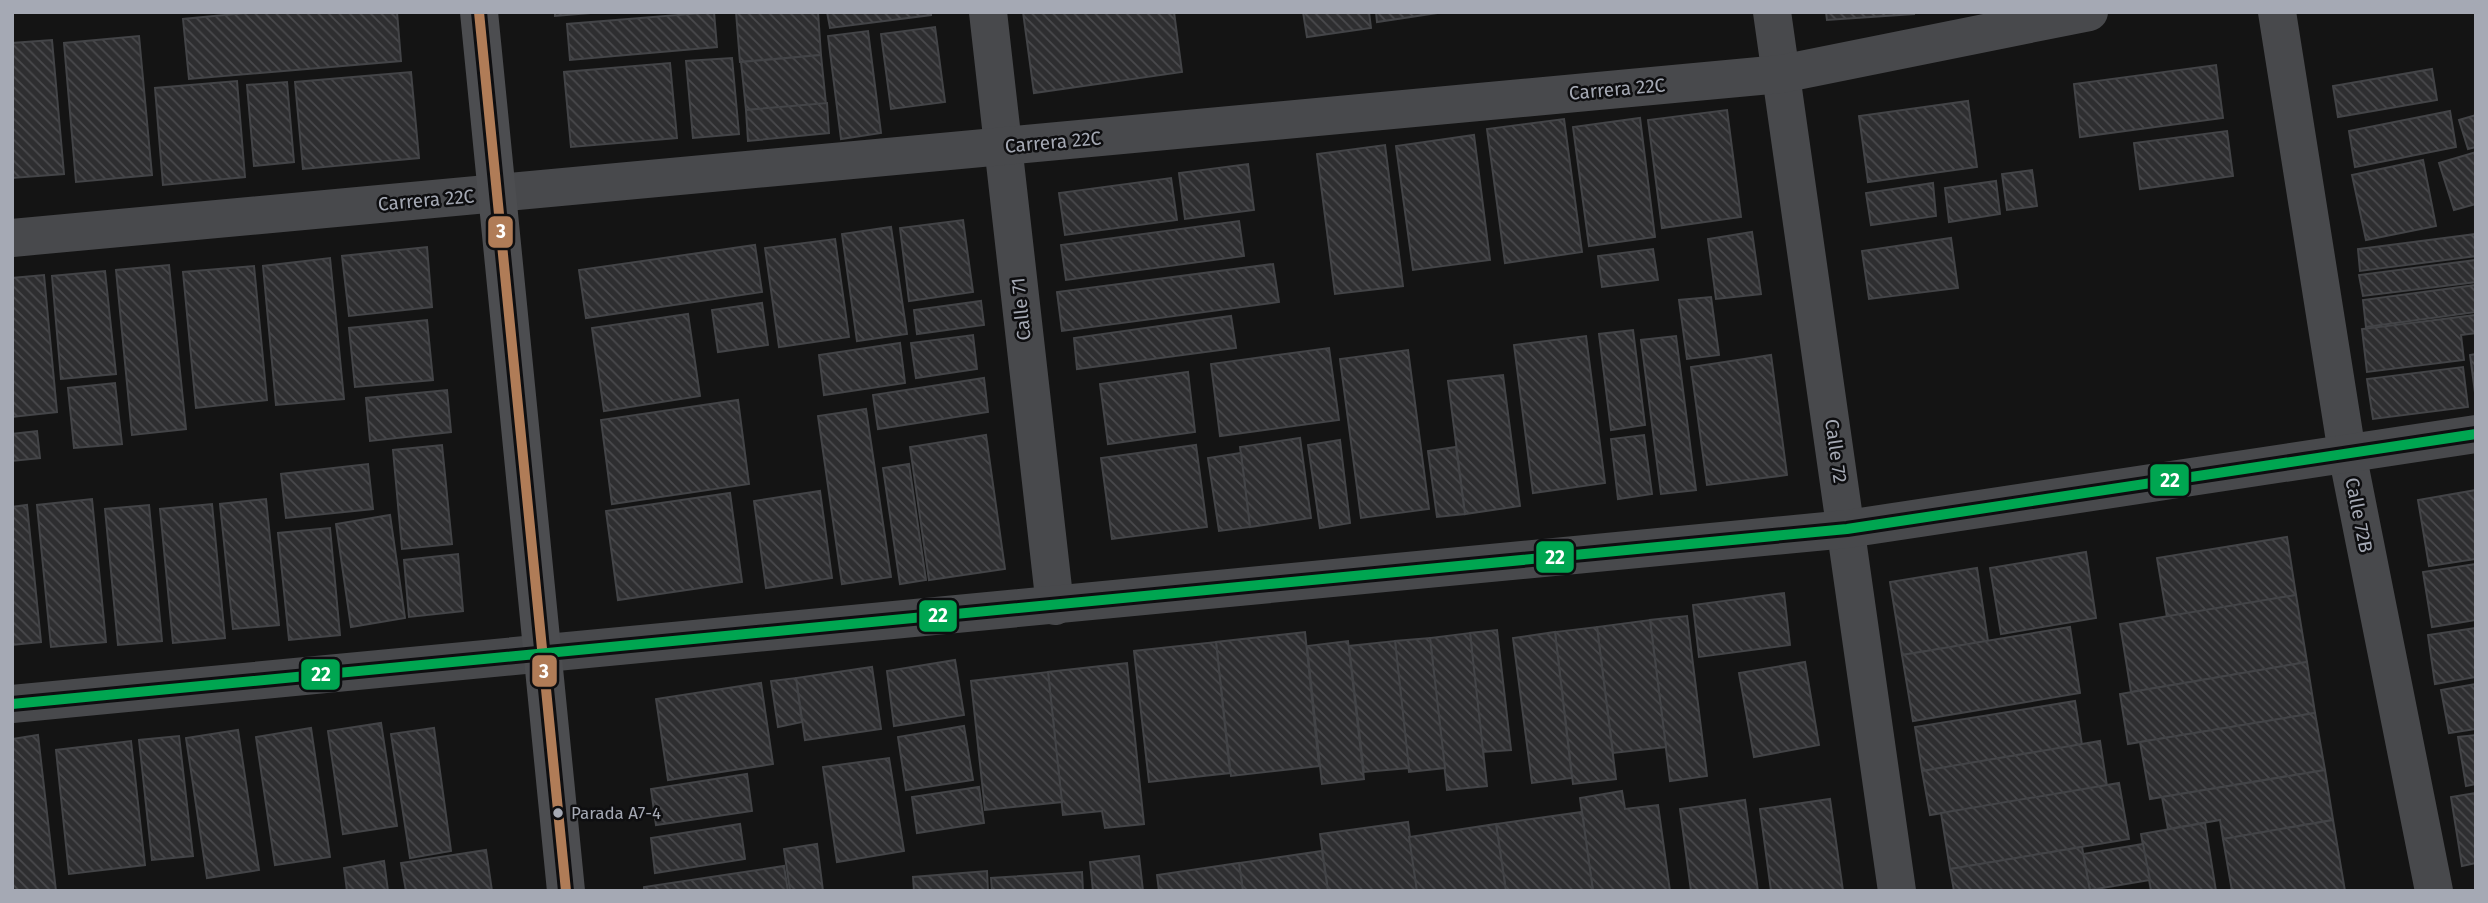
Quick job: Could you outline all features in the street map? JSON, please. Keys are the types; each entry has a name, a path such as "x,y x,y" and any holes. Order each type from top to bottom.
{"main road":[{"path":"479,12 566,891"}],"street":[{"name":"Calle 71","path":"988,12 1055,606"},
{"name":"Calle 72","path":"1772,12 1897,891"},
{"name":"Carrera 22C","path":"12,238 1781,74 2089,12"},
{"name":"Calle 72B","path":"2277,12 2347,453 2434,891"},
{"path":"12,704 1847,529 2476,434"}],"building":[{"path":"256,12 397,12 401,61 189,79 183,19"},
{"path":"555,12 603,12 555,16"},
{"path":"714,12 717,47 570,60 567,24"},
{"path":"736,12 818,12 821,55 740,62"},
{"path":"827,12 931,12 931,15 830,28"},
{"path":"1023,12 1174,12 1182,72 1034,93"},
{"path":"1303,12 1369,12 1371,28 1307,37"},
{"path":"1376,12 1444,12 1377,22"},
{"path":"1826,12 1914,12 1914,14 1827,20"},
{"path":"935,27 945,102 891,109 881,34"},
{"path":"868,31 881,133 841,139 828,36"},
{"path":"139,36 152,175 76,182 64,43"},
{"path":"52,40 64,174 12,178 12,43"},
{"path":"821,55 826,104 746,110 741,62"},
{"path":"732,58 739,134 693,138 686,61"},
{"path":"670,63 677,138 571,147 564,72"},
{"path":"2216,65 2223,118 2080,137 2074,84"},
{"path":"2432,69 2437,100 2338,117 2333,86"},
{"path":"411,72 419,158 303,169 295,82"},
{"path":"237,81 245,177 163,185 155,88"},
{"path":"287,82 294,162 254,166 247,85"},
{"path":"1968,101 1977,167 1868,182 1859,116"},
{"path":"827,103 829,133 748,141 746,110"},
{"path":"1727,110 1741,217 1662,228 1648,120"},
{"path":"2450,111 2456,147 2355,167 2349,131"},
{"path":"2476,115 2476,147 2468,149 2459,120"},
{"path":"1640,118 1655,237 1589,246 1573,127"},
{"path":"1564,119 1582,252 1505,263 1487,129"},
{"path":"2227,131 2233,176 2140,189 2134,143"},
{"path":"1474,135 1490,260 1413,270 1396,146"},
{"path":"1385,145 1403,286 1335,294 1317,154"},
{"path":"2476,152 2476,204 2454,210 2439,163"},
{"path":"2423,160 2436,226 2366,240 2352,175"},
{"path":"1248,164 1254,210 1185,219 1179,173"},
{"path":"2032,170 2037,206 2007,210 2002,174"},
{"path":"1171,178 1177,220 1065,235 1059,193"},
{"path":"1996,181 2000,214 1949,222 1945,188"},
{"path":"1933,183 1936,216 1871,225 1866,193"},
{"path":"963,220 973,292 909,301 900,228"},
{"path":"1239,221 1244,256 1066,280 1061,245"},
{"path":"891,227 907,334 857,341 842,234"},
{"path":"1752,232 1761,294 1716,299 1708,239"},
{"path":"2476,234 2476,256 2360,271 2358,249"},
{"path":"1951,238 1958,288 1869,299 1862,251"},
{"path":"835,239 849,337 779,347 765,248"},
{"path":"755,245 762,292 586,318 579,270"},
{"path":"427,247 432,307 349,316 342,256"},
{"path":"1653,249 1658,280 1602,287 1598,256"},
{"path":"330,258 344,399 276,405 263,266"},
{"path":"2476,260 2476,282 2363,296 2359,275"},
{"path":"1273,264 1279,302 1062,331 1057,292"},
{"path":"169,265 186,429 132,435 116,270"},
{"path":"254,266 267,400 196,408 183,272"},
{"path":"105,271 116,374 61,379 52,276"},
{"path":"44,275 57,412 12,417 12,278"},
{"path":"2476,285 2476,312 2366,327 2363,300"},
{"path":"1711,297 1719,355 1687,359 1679,300"},
{"path":"981,301 984,325 917,334 914,310"},
{"path":"762,303 768,345 718,352 712,310"},
{"path":"688,314 700,396 604,411 592,328"},
{"path":"2476,315 2476,333 2461,335 2464,360 2367,372 2362,329"},
{"path":"1231,316 1236,348 1077,369 1074,338"},
{"path":"427,320 433,380 355,387 349,328"},
{"path":"1633,330 1645,425 1611,430 1599,334"},
{"path":"973,335 977,369 916,378 911,343"},
{"path":"1586,336 1605,483 1533,493 1514,345"},
{"path":"1676,336 1696,490 1661,494 1641,340"},
{"path":"900,343 905,383 824,395 819,355"},
{"path":"1329,348 1339,420 1220,436 1211,364"},
{"path":"1408,350 1429,509 1361,518 1340,359"},
{"path":"2476,354 2476,400 2470,355"},
{"path":"1771,355 1787,475 1707,485 1691,367"},
{"path":"2463,367 2468,407 2373,419 2367,379"},
{"path":"1188,372 1195,432 1108,444 1100,384"},
{"path":"1503,375 1520,506 1465,514 1448,381"},
{"path":"984,378 988,412 878,429 873,395"},
{"path":"115,383 122,444 74,448 68,388"},
{"path":"447,390 451,432 370,441 366,398"},
{"path":"738,400 749,484 612,504 601,420"},
{"path":"866,409 891,577 842,584 818,416"},
{"path":"37,431 40,458 12,461 12,434"},
{"path":"986,435 1005,569 929,580 910,447"},
{"path":"1644,435 1652,494 1618,499 1611,439"},
{"path":"1300,438 1311,518 1250,527 1240,447"},
{"path":"1340,440 1350,523 1320,528 1308,445"},
{"path":"442,445 452,544 402,549 393,450"},
{"path":"1196,445 1207,527 1112,539 1101,458"},
{"path":"1456,447 1465,514 1437,517 1428,451"},
{"path":"1241,453 1250,527 1219,531 1208,458"},
{"path":"368,464 373,509 286,518 281,474"},
{"path":"909,464 926,580 900,584 883,468"},
{"path":"2476,490 2476,559 2429,566 2418,500"},
{"path":"820,491 832,578 766,588 754,501"},
{"path":"730,493 742,582 618,600 606,511"},
{"path":"92,499 106,642 51,647 37,505"},
{"path":"266,499 279,625 233,629 220,504"},
{"path":"212,504 225,638 173,643 160,509"},
{"path":"27,505 41,642 12,645 12,507"},
{"path":"149,505 162,641 118,645 105,509"},
{"path":"390,515 405,618 351,627 336,524"},
{"path":"330,528 340,635 289,640 278,533"},
{"path":"2287,537 2296,595 2167,617 2157,558"},
{"path":"2086,552 2096,618 2001,634 1990,568"},
{"path":"458,554 463,611 409,617 404,560"},
{"path":"2476,564 2476,620 2432,627 2423,572"},
{"path":"1977,568 1988,641 1902,655 1890,582"},
{"path":"1784,593 1790,645 1699,657 1693,605"},
{"path":"2296,595 2307,662 2131,692 2120,624"},
{"path":"1687,616 1707,776 1670,781 1650,620"},
{"path":"1650,620 1666,747 1613,753 1597,627"},
{"path":"1597,627 1616,779 1573,784 1555,632"},
{"path":"2070,627 2080,693 1913,721 1902,655"},
{"path":"2476,628 2476,677 2435,684 2428,635"},
{"path":"1497,630 1511,750 1482,752 1470,633"},
{"path":"1305,632 1319,766 1231,776 1216,642"},
{"path":"1555,632 1572,778 1532,783 1513,638"},
{"path":"1470,633 1487,786 1447,790 1430,638"},
{"path":"1430,638 1445,768 1409,772 1395,641"},
{"path":"1348,641 1364,779 1322,784 1307,646"},
{"path":"1395,641 1409,768 1364,772 1349,646"},
{"path":"1216,642 1230,773 1149,782 1134,651"},
{"path":"955,660 964,715 894,726 887,671"},
{"path":"1805,662 1819,745 1754,757 1739,673"},
{"path":"2307,662 2315,713 2128,744 2120,694"},
{"path":"1127,663 1144,824 1105,828 1102,811 1063,815 1048,672"},
{"path":"872,667 881,729 805,740 796,678"},
{"path":"1048,672 1062,802 985,810 971,681"},
{"path":"796,678 802,722 778,727 771,681"},
{"path":"761,683 773,764 668,780 656,699"},
{"path":"2476,684 2476,729 2449,733 2441,690"},
{"path":"2075,701 2082,745 1922,771 1915,727"},
{"path":"2315,713 2325,770 2150,799 2140,742"},
{"path":"381,723 397,826 343,834 328,731"},
{"path":"964,726 973,780 906,790 898,737"},
{"path":"311,728 330,857 275,865 256,737"},
{"path":"434,728 451,851 410,858 391,734"},
{"path":"238,730 259,870 207,878 186,738"},
{"path":"38,735 56,891 12,891 12,739"},
{"path":"2476,735 2476,784 2466,786 2458,737"},
{"path":"179,736 193,856 152,860 139,740"},
{"path":"131,741 145,865 69,874 56,750"},
{"path":"2100,741 2107,786 1930,815 1922,771"},
{"path":"889,758 904,851 837,862 823,767"},
{"path":"2325,770 2333,820 2223,839 2220,820 2168,829 2162,797"},
{"path":"747,774 752,811 656,825 651,789"},
{"path":"2119,783 2129,839 1950,869 1941,813"},
{"path":"979,787 984,823 917,833 912,797"},
{"path":"1622,791 1625,809 1658,805 1670,891 1593,891 1580,798"},
{"path":"2476,793 2476,863 2462,866 2451,797"},
{"path":"1830,799 1843,891 1771,891 1760,809"},
{"path":"1745,800 1758,891 1691,891 1680,809"},
{"path":"1582,812 1593,891 1506,891 1496,824"},
{"path":"2333,820 2345,891 2232,891 2223,839"},
{"path":"1408,822 1417,891 1328,891 1320,834"},
{"path":"2205,823 2216,891 2151,891 2141,834"},
{"path":"740,824 745,859 655,873 651,838"},
{"path":"1496,824 1506,891 1417,891 1409,837"},
{"path":"817,844 823,891 790,891 784,849"},
{"path":"2143,844 2150,880 2090,890 2083,854"},
{"path":"2082,847 2090,891 1954,891 1950,869"},
{"path":"486,850 492,891 406,891 401,863"},
{"path":"1322,851 1328,891 1243,891 1239,863"},
{"path":"1139,856 1143,891 1093,891 1090,862"},
{"path":"384,861 388,891 347,891 344,868"},
{"path":"1239,863 1243,891 1159,891 1157,875"},
{"path":"784,866 788,891 644,891 644,887"},
{"path":"987,871 988,891 914,891 913,877"},
{"path":"1082,872 1083,891 992,891 991,878"}],"transit line":[{"name":"3","path":"479,12 566,891"},
{"name":"22","path":"12,704 1847,529 2476,434"}],"place":[{"name":"Parada A7-4","path":"558,813"}]}
